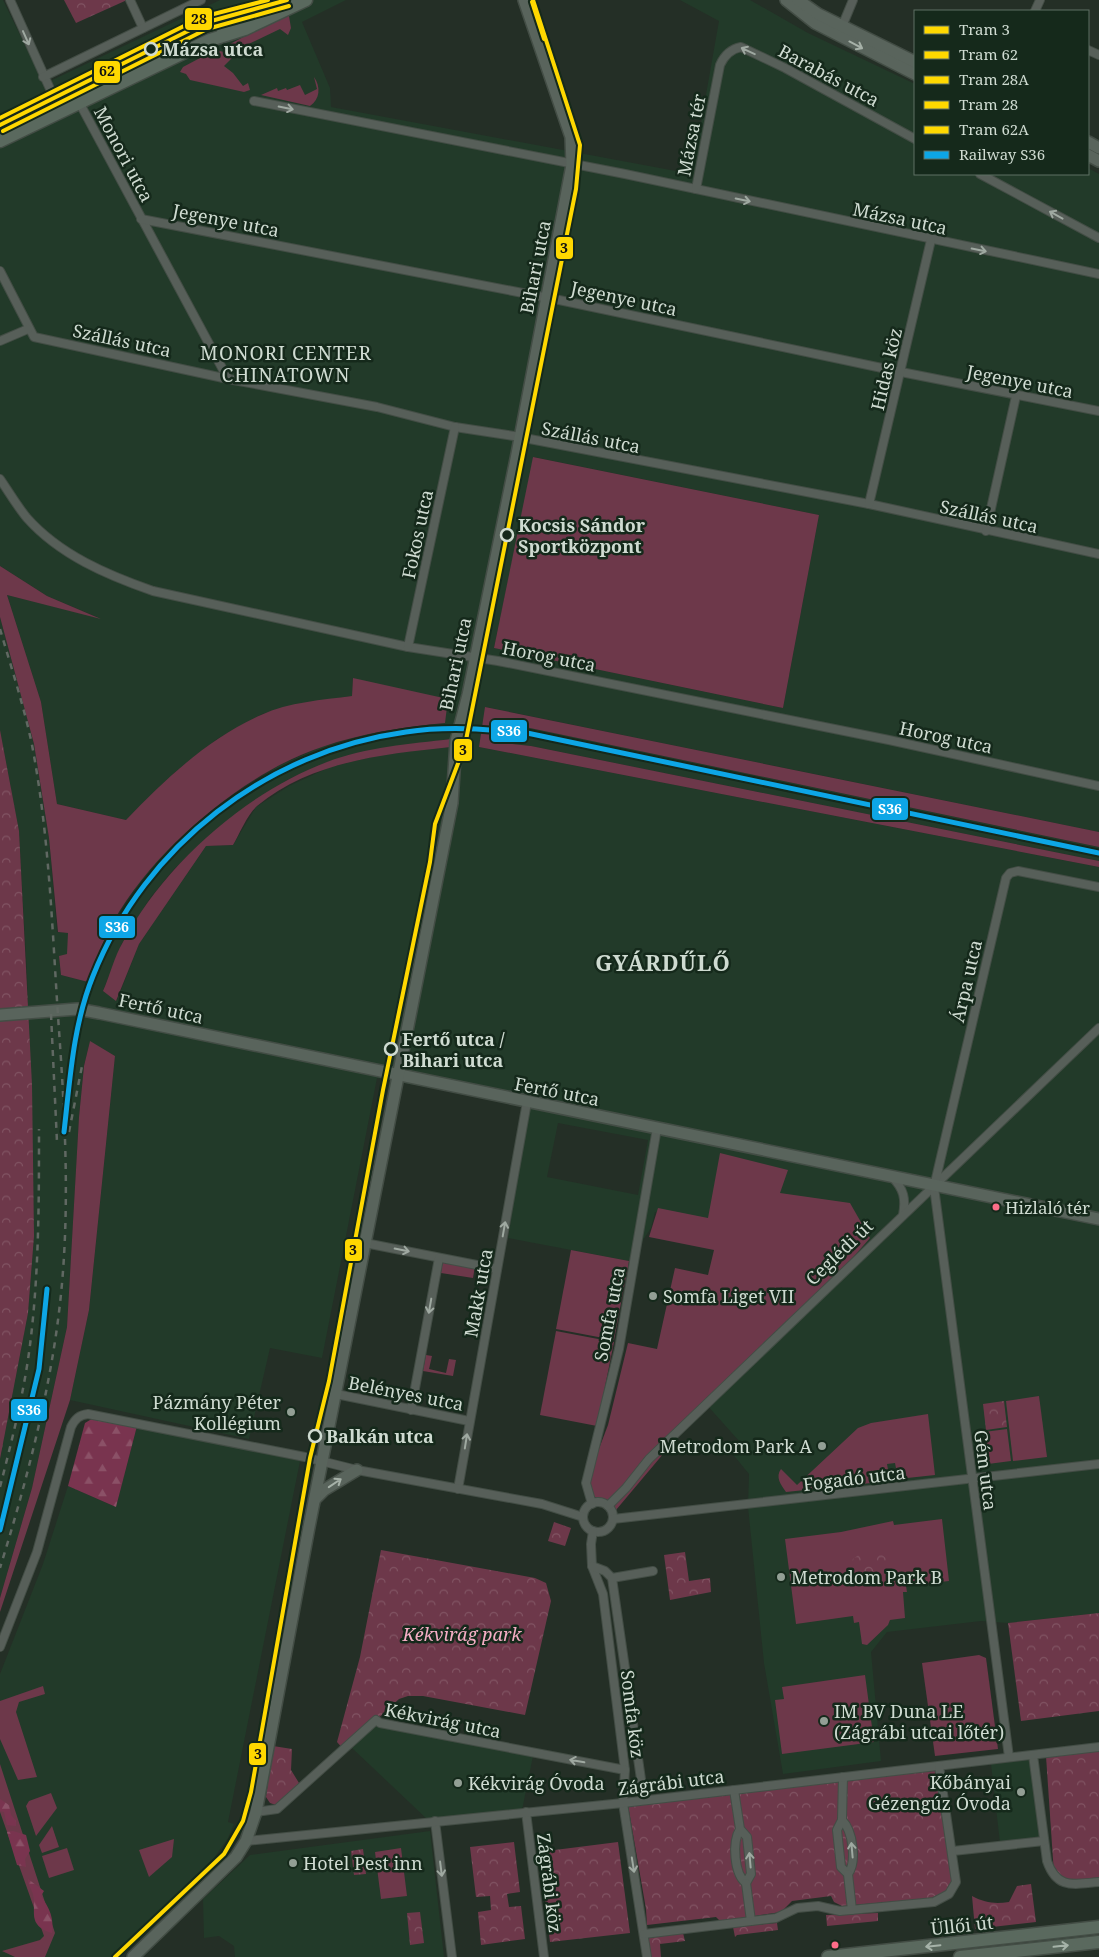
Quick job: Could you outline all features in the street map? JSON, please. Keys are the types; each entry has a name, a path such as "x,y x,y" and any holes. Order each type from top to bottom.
{"main road":[{"path":"210,40 270,0"},
{"path":"0,141 210,40 245,29 306,0"},
{"name":"Üllői út","path":"828,1957 1099,1927"},
{"name":"Üllői út","path":"960,1957 1099,1942"}],"street":[{"path":"10,0 43,77 60,111"},
{"path":"130,0 143,28"},
{"path":"43,77 201,0"},
{"name":"Bihari utca","path":"256,1812 315,1499 452,803 456,740 475,657 572,165 571,137 524,0"},
{"path":"786,0 803,15 914,62"},
{"path":"798,0 840,31 914,73"},
{"path":"840,31 853,0"},
{"name":"Barabás utca","path":"728,54 734,48 740,47 785,68 914,138"},
{"name":"Mázsa tér","path":"572,165 696,190 720,65 728,54"},
{"name":"Monori utca","path":"80,102 228,379"},
{"path":"254,102 572,165"},
{"path":"982,175 1099,238"},
{"name":"Mázsa utca","path":"696,190 1099,274"},
{"name":"Jegenye utca","path":"141,219 547,297 1016,396 1099,411"},
{"name":"Hidas köz","path":"869,504 931,240"},
{"path":"0,271 28,329 0,340"},
{"name":"Szállás utca","path":"28,329 34,337 228,379 377,407 455,427 869,504 986,531 1099,554"},
{"path":"986,531 1016,396"},
{"name":"Fokos utca","path":"408,647 455,427"},
{"name":"Horog utca","path":"0,479 23,513 47,537 82,560 114,576 153,591 408,647 475,657 889,740 1099,786"},
{"name":"Árpa utca","path":"934,1187 1004,882 1010,873 1018,871 1099,887"},
{"name":"Fertő utca","path":"0,1015 77,1009 891,1175"},
{"name":"Ceglédi út","path":"608,1506 626,1488 649,1459 1099,1028"},
{"name":"Makk utca","path":"458,1489 527,1102"},
{"name":"Somfa utca","path":"592,1504 586,1483 619,1349 657,1128"},
{"path":"891,1175 934,1187 1099,1219"},
{"path":"891,1175 903,1190 905,1200 903,1215"},
{"name":"Gém utca","path":"934,1187 1009,1757"},
{"path":"365,1243 497,1269"},
{"path":"411,1410 439,1258"},
{"name":"Belényes utca","path":"336,1394 469,1421"},
{"path":"0,1647 37,1552 71,1427 74,1421 82,1414 323,1461 356,1470 542,1504 583,1517"},
{"name":"Fogadó utca","path":"613,1519 1099,1464"},
{"path":"315,1499 324,1490 356,1470"},
{"path":"600,1502 608,1506 613,1513 613,1519 607,1529 593,1531 586,1526 583,1517 586,1509 592,1504 600,1502"},
{"name":"Somfa köz","path":"593,1531 591,1544 592,1566 603,1594 625,1770 623,1803 647,1957"},
{"path":"592,1566 606,1571 612,1578 654,1571"},
{"name":"Somfa köz","path":"612,1578 644,1800"},
{"name":"Kékvirág utca","path":"256,1812 277,1809 376,1720 380,1723 625,1770"},
{"name":"Zágrábi utca","path":"246,1841 623,1803 1099,1747"},
{"path":"1033,1755 1047,1862 1056,1878 1072,1885 1099,1882"},
{"path":"644,1934 778,1918 797,1908 818,1906 840,1911 934,1902 949,1894 956,1882 953,1851 939,1766"},
{"path":"843,1777 842,1820 837,1830 841,1867 848,1874"},
{"path":"734,1790 740,1830 747,1837 750,1857 751,1874 746,1884"},
{"path":"133,1957 140,1953 236,1857 246,1841 256,1812"},
{"name":"Zágrábi köz","path":"526,1812 544,1957"},
{"path":"842,1820 849,1828 852,1847 853,1865 848,1874 852,1910"},
{"path":"435,1821 452,1957"},
{"path":"740,1830 735,1839 739,1876 746,1884 751,1922"},
{"path":"953,1851 1044,1841"}],"shaded area":[{"path":"0,0 3,0 44,84 220,0 346,0 302,22 330,88 331,107 692,174 719,21 680,0 750,0 808,33 914,84 914,175 1089,175 1089,169 1099,174 1099,832 486,707 479,747 1099,867 1099,1613 1008,1623 981,1621 887,1632 871,1652 881,1761 783,1774 764,1663 748,1507 749,1474 731,1452 740,1442 706,1404 724,1244 700,1221 655,1212 651,1228 629,1261 508,1238 529,1106 377,1078 322,1358 270,1348 249,1439 70,1400 89,1310 115,1056 90,1042 84,1066 79,1117 67,1327 32,1488 0,1598 0,1459 28,1313 34,1236 27,975 19,831 0,730 0,617 34,744 49,838 57,932 68,933 68,955 59,956 61,975 88,982 108,932 137,886 162,855 199,821 278,766 321,747 373,733 445,723 353,678 352,696 305,703 262,714 217,739 174,773 126,820 57,804 41,702 7,595 97,617 47,596 0,566","holes":["534,457 819,515 783,708 494,648","451,739 451,747 383,754 330,767 289,786 256,807 233,845 206,846 139,944 117,1000 103,991 122,943 150,898 174,869 210,835 252,803 287,780 328,762 380,749","558,1123 648,1140 638,1195 547,1177"]},
{"path":"492,724 525,727 1099,847 1099,861 531,746 494,742"},
{"path":"137,1426 300,1461 228,1822 234,1824 228,1838 214,1858 113,1957 0,1957 0,1674 43,1564 68,1486 116,1507"},
{"name":"Kékvirág Óvoda","path":"377,1725 533,1756 522,1810 428,1820 352,1748"},
{"path":"1030,1760 1040,1838 1000,1843 991,1764"},
{"path":"430,1831 444,1957 235,1957 234,1946 219,1936 204,1938 203,1899 250,1855"}],"green space":[{"path":"64,0 127,0 76,23"},
{"path":"286,15 289,16 291,28 288,35 280,29 238,49 230,44"},
{"path":"215,50 229,53 232,58 224,66 233,73 243,86 248,83 250,90 244,92 190,80 186,74 180,72 183,67"},
{"path":"314,77 318,85 318,96 310,106 261,95 277,88 278,91 286,88 287,90 300,85 305,95 317,89"},
{"path":"533,457 819,515 783,708 494,648"},
{"path":"0,566 47,596 101,619 7,595 41,702 57,804 126,820 172,775 223,735 261,715 283,707 352,696 353,678 448,699 445,723 383,731 337,742 291,759 260,776 229,797 199,821 171,847 146,875 125,903 108,932 88,982 61,975 59,956 67,954 68,933 58,932 49,838 34,744 0,617"},
{"path":"485,707 1099,832 1099,847 525,727 492,724 494,742 531,746 1099,861 1099,867 479,747"},
{"path":"0,730 19,831 32,1085 34,1236 28,1313 0,1459"},
{"path":"451,739 451,747 375,757 325,769 278,791 257,806 247,819 233,845 206,846 139,944 116,1001 103,991 120,948 140,913 184,859 237,812 266,792 296,775 327,762 357,753 388,747"},
{"path":"90,1041 115,1056 89,1310 70,1400 0,1612 0,1598 32,1488 67,1327 79,1117 84,1066"},
{"path":"720,1153 788,1170 780,1193 850,1203 870,1238 821,1294 701,1409 616,1510 587,1492 586,1483 608,1425 628,1343 657,1349 675,1268 708,1275 714,1250 649,1237 658,1208 708,1218"},
{"path":"571,1250 629,1261 614,1340 556,1329"},
{"path":"443,1260 475,1266 473,1278 441,1273"},
{"path":"556,1331 614,1342 597,1426 540,1415"},
{"path":"426,1355 432,1356 429,1369 446,1373 449,1359 456,1360 453,1376 423,1371"},
{"path":"1039,1396 1047,1457 1013,1461 1006,1401"},
{"path":"1004,1401 1007,1427 986,1430 983,1404"},
{"path":"928,1414 935,1475 898,1479 895,1463 887,1464 890,1481 786,1492 781,1484 779,1472 781,1469 797,1485 858,1428 871,1423"},
{"path":"95,1417 137,1426 116,1507 68,1486 85,1423"},
{"path":"1007,1429 1011,1461 988,1464 984,1432"},
{"path":"942,1519 949,1581 906,1586 907,1592 903,1592 905,1618 890,1620 888,1625 867,1645 862,1644 859,1622 854,1623 853,1616 796,1624 785,1539 841,1532 893,1521 894,1525"},
{"path":"554,1522 571,1528 565,1546 548,1541"},
{"name":"Kékvirág park","path":"381,1550 535,1578 546,1583 551,1601 525,1715 423,1696 408,1696 399,1699 344,1750 337,1742 360,1657"},
{"path":"864,1551 878,1552 889,1560 887,1567 878,1578 867,1581 860,1580 848,1572 853,1559"},
{"path":"685,1552 689,1581 710,1578 711,1592 670,1600 664,1555"},
{"path":"1099,1613 1099,1711 1021,1721 1008,1623"},
{"path":"979,1655 986,1658 998,1749 935,1756 922,1663"},
{"name":"IM BV Duna LE (Zágrábi utcai lőtér)","path":"865,1675 874,1742 782,1754 775,1700 784,1699 782,1687"},
{"path":"43,1686 45,1694 19,1702 16,1712 37,1777 18,1780 0,1739 0,1701"},
{"path":"273,1746 292,1749 291,1770 299,1783 276,1805 270,1803 266,1797"},
{"path":"1099,1750 1099,1879 1072,1883 1054,1874 1046,1756"},
{"path":"0,1764 55,1933 45,1957 15,1957 2,1951 40,1940 44,1936 0,1812"},
{"path":"940,1770 953,1889 934,1902 933,1898 842,1906 834,1902 831,1896 792,1901 781,1912 720,1921 716,1917 647,1925 646,1909 628,1805"},
{"path":"51,1793 57,1808 36,1836 26,1806 29,1801"},
{"path":"0,1799 9,1805 11,1815 16,1821 16,1826 7,1825 4,1812 0,1811"},
{"path":"52,1826 59,1847 42,1853 39,1845"},
{"path":"13,1831 26,1835 30,1851 25,1859 26,1867 17,1865 7,1832"},
{"path":"174,1839 172,1857 149,1877 139,1850"},
{"path":"514,1842 520,1892 507,1894 509,1907 521,1906 525,1939 481,1945 478,1912 491,1910 490,1896 476,1897 470,1847"},
{"path":"618,1842 630,1933 550,1942 539,1852"},
{"path":"67,1848 74,1870 49,1878 42,1856"},
{"path":"401,1848 407,1896 381,1899 375,1852"},
{"path":"363,1849 366,1874 354,1875 351,1851"},
{"path":"28,1879 44,1891 41,1896 51,1914 52,1933 44,1930 36,1922 33,1894"},
{"path":"1031,1884 1036,1922 975,1929 972,1896 990,1902 1009,1902 1017,1886"},
{"path":"420,1912 424,1943 410,1945 407,1913"},
{"path":"878,1913 878,1921 827,1926 826,1915"},
{"path":"777,1923 778,1930 737,1935 735,1937 733,1927"},
{"path":"683,1933 685,1941 660,1944 661,1957 650,1957 648,1938"}],"railway":[{"path":"0,629 29,730 38,778 49,880 66,1164 63,1275 55,1344 43,1409 27,1474 0,1568"},
{"path":"51,1014 57,1142"},
{"path":"69,1132 82,1066"},
{"path":"0,1487 21,1399 33,1318 38,1237 39,1129"}],"tram line":[{"name":"28","path":"0,118 202,17 268,0"},
{"name":"62","path":"0,125 204,23 287,0"},
{"name":"3","path":"115,1957 224,1854 243,1821 251,1792 310,1458 329,1381 383,1090 430,862 435,824 465,745 576,189 580,145 533,0"},
{"name":"62A","path":"532,2 544,39"},
{"name":"28A","path":"3,131 207,29 289,6"}],"rail line":[{"name":"S36","path":"64,1132 73,1053 86,995 116,929 144,885 178,846 217,812 260,783 306,760 355,743 406,732 436,729 482,729 527,733 1099,853"},
{"name":"S36","path":"0,1530 39,1369 47,1289"}],"place":[{"name":"Mázsa utca","path":"151,49"},
{"name":"Kocsis Sándor Sportközpont","path":"507,535"},
{"name":"Fertő utca / Bihari utca","path":"391,1049"},
{"name":"Hizlaló tér","path":"996,1207"},
{"name":"Somfa Liget VII","path":"653,1296"},
{"name":"Pázmány Péter Kollégium","path":"291,1412"},
{"name":"Balkán utca","path":"315,1436"},
{"name":"Metrodom Park A","path":"822,1446"},
{"name":"Metrodom Park B","path":"781,1577"},
{"name":"IM BV Duna LE (Zágrábi utcai lőtér)","path":"824,1721"},
{"name":"Kékvirág Óvoda","path":"458,1783"},
{"name":"Kőbányai Gézengúz Óvoda","path":"1021,1792"},
{"name":"Hotel Pest inn","path":"293,1863"}],"district":[{"name":"MONORI CENTER CHINATOWN","path":"286,364"},
{"name":"GYÁRDŰLŐ","path":"663,962"}]}
